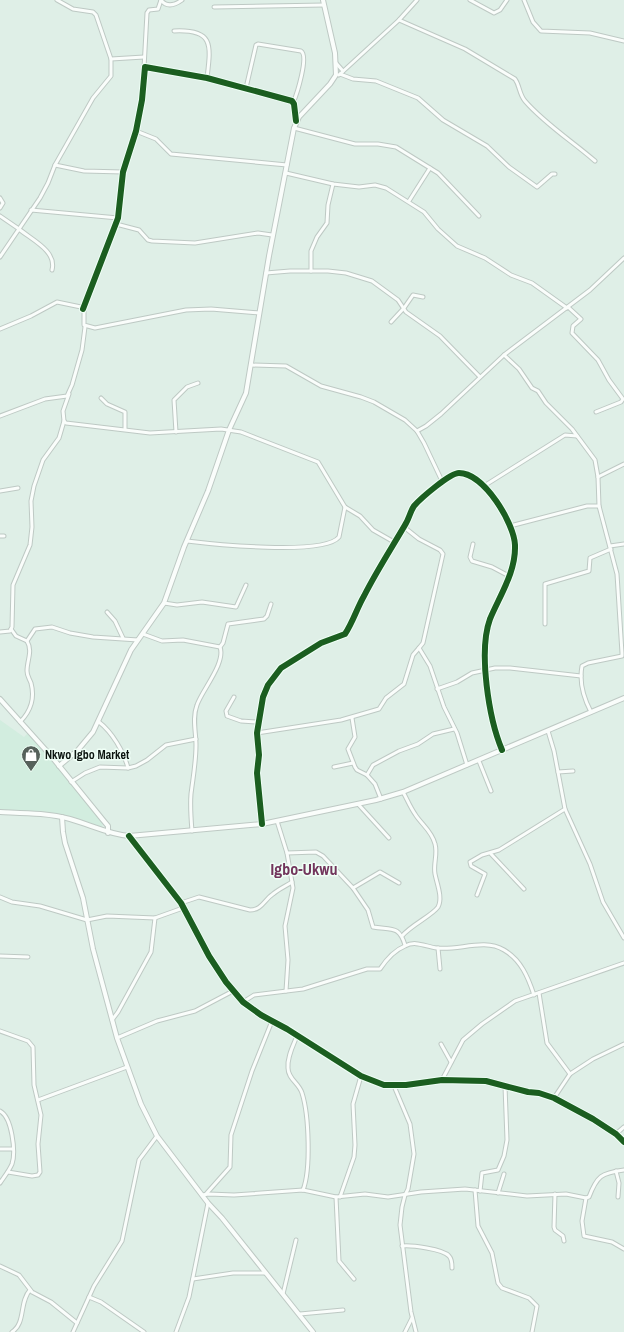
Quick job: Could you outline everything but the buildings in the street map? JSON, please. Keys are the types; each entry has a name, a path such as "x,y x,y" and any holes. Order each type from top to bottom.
{"main road":[{"path":"59,766 86,741 99,722 125,661 164,603 187,541 208,491 229,430 246,393 272,235 286,173 286,165 294,128 296,121 334,78 337,72 323,0"},
{"path":"0,812 62,817 108,833 129,836 262,824 381,799 403,792 479,761 624,698"},
{"path":"0,699 59,766 108,826 108,833"},
{"path":"62,817 65,844 83,898 87,920 117,1038 147,1119 157,1136 204,1194 208,1203 222,1218 313,1332"},
{"path":"102,831 104,822"}],"street":[{"path":"0,257 32,210 48,183 55,165 92,98 111,76 111,58 94,13 73,9 57,0"},
{"path":"20,722 29,711 33,697 27,674 27,662 30,648 27,641 16,636 11,629 13,585 30,546 32,527 31,501 34,486 41,465 59,438 64,421 63,411 82,350 85,327 83,308 118,218 123,172 136,131 142,100 147,13 149,10 158,9 161,0 164,4 170,5 182,0"},
{"path":"334,78 399,20 417,0"},
{"path":"470,0 494,13 500,10 507,0"},
{"path":"524,0 533,22 541,31 590,32 624,41"},
{"path":"214,8 324,5"},
{"path":"399,20 465,49 514,79 519,86 521,96 540,116 595,161"},
{"path":"174,31 193,31 207,40 210,48 207,78"},
{"path":"246,88 256,45 258,44 301,51 304,56 302,76 293,103 296,121"},
{"path":"111,58 144,57"},
{"path":"336,63 343,71"},
{"path":"144,68 147,66 207,78 246,88 293,103"},
{"path":"340,74 353,79 376,81 418,98 443,120 487,146 509,167 537,187 552,174 555,174"},
{"path":"294,128 355,144 378,144 396,147 430,168 451,184 479,216"},
{"path":"136,131 156,139 171,154 286,165"},
{"path":"55,165 84,171 123,172"},
{"path":"409,201 430,168"},
{"path":"286,173 333,184 381,186 409,201 424,212 438,229 457,246 485,258 511,275 532,283 568,308 581,319 573,326 572,333 598,360 609,380 623,400 596,412"},
{"path":"311,271 310,259 313,244 327,223 328,205 333,184"},
{"path":"0,198 3,202 0,208"},
{"path":"32,210 118,218"},
{"path":"0,216 49,252 54,263 52,270"},
{"path":"116,224 139,230 148,240 152,241 195,244 258,233 272,235"},
{"path":"417,431 426,426 504,355 590,290 624,258"},
{"path":"266,272 311,271 346,273 372,281 398,300 404,308 424,326 440,336 480,377"},
{"path":"391,322 404,308 413,295 423,296"},
{"path":"0,329 38,313 54,302 83,308"},
{"path":"85,327 108,327 198,309 259,313"},
{"path":"504,355 519,369 546,403 577,436 595,460 598,477 599,506 618,581 623,655 582,666 581,676 583,695 591,712"},
{"path":"251,365 286,366 321,386 343,391 374,402 405,420 417,431 429,451 442,481"},
{"path":"176,432 174,400 187,387 198,383"},
{"path":"0,416 45,399 64,397 69,394"},
{"path":"58,398 66,402"},
{"path":"101,398 107,404 125,412 125,429"},
{"path":"64,421 66,424 125,429 150,433 229,430 242,432 318,462 345,507 360,516 372,530 394,542"},
{"path":"484,486 508,469 534,456 559,439 571,434 577,436"},
{"path":"598,477 624,464"},
{"path":"262,824 257,773 259,755 257,733 263,697 268,686 281,668 321,643 345,634 414,506 442,481 455,473 470,474 484,486 502,509 510,526 515,547 509,576 488,627 486,669 489,707 494,731 502,750"},
{"path":"0,491 18,488"},
{"path":"510,526 587,506 599,506"},
{"path":"187,541 288,548 309,547 332,542 339,537 345,507"},
{"path":"257,733 352,718 379,709 386,698 401,688 413,655 423,643 442,554 440,550 419,539 404,527"},
{"path":"473,544 470,557 472,561 492,567 509,576"},
{"path":"545,624 545,584 589,571 590,558 610,547 624,544"},
{"path":"164,603 177,605 202,602 236,607 246,585"},
{"path":"192,831 191,796 195,767 195,711 202,694 218,665 222,651 220,647 223,643 228,624 264,619 267,616 271,604"},
{"path":"107,612 115,621 123,638"},
{"path":"27,641 35,629 47,627 93,637 138,640"},
{"path":"0,632 11,629"},
{"path":"143,634 162,640 183,640 220,647"},
{"path":"419,648 430,666 467,765"},
{"path":"437,688 457,682 472,673 486,669 510,668 581,676"},
{"path":"234,698 226,711 227,716 241,721 258,722"},
{"path":"352,718 355,737 348,749 353,763 357,770 367,775 378,787 381,799"},
{"path":"99,722 109,731 123,754 128,768"},
{"path":"367,775 373,765 399,751 418,744 433,734 454,729"},
{"path":"548,730 566,809 590,864 603,902 624,938"},
{"path":"71,782 85,773 100,767 128,768 146,760 166,745 196,739"},
{"path":"479,761 491,791"},
{"path":"334,767 353,763"},
{"path":"558,772 573,771"},
{"path":"402,936 412,926 435,911 439,905 434,871 436,850 434,840 426,827 415,814 403,792"},
{"path":"358,804 389,838"},
{"path":"477,895 485,874 471,866 470,862 482,855 491,854 526,835 566,809"},
{"path":"277,821 287,852 293,888 285,926 288,960 286,991"},
{"path":"129,836 181,903 209,956 233,991 243,1002 272,1021 361,1076 384,1085 394,1086 442,1080 486,1081 554,1098 593,1119 616,1134 624,1142"},
{"path":"287,852 316,852 323,856 353,888 368,910 373,927 394,929 402,936 405,946"},
{"path":"491,854 524,889"},
{"path":"353,888 380,872 399,883"},
{"path":"181,903 198,897 253,910 262,906 272,894 292,882"},
{"path":"0,896 12,902 40,906 87,920 107,916 155,918 184,908"},
{"path":"112,1020 118,1012 151,952 155,918"},
{"path":"243,1002 254,995 317,986 367,969 380,968 386,961 405,946 423,943 438,948 494,945 504,950 521,964 534,994"},
{"path":"438,948 440,969"},
{"path":"0,956 28,958"},
{"path":"442,1080 466,1037 515,1001 624,963"},
{"path":"117,1038 157,1021 195,1011 233,991"},
{"path":"539,993 547,1043 570,1074"},
{"path":"204,1194 230,1168 231,1135 252,1071 272,1021"},
{"path":"0,1031 28,1041 33,1047 34,1085 41,1115 38,1144 41,1163 40,1172 38,1175 32,1176 8,1172"},
{"path":"297,1036 287,1067 288,1074 300,1088 304,1103 308,1174 303,1190"},
{"path":"441,1044 451,1062"},
{"path":"554,1098 570,1074 593,1059 624,1044"},
{"path":"38,1100 127,1067"},
{"path":"354,1279 339,1261 338,1197 354,1157 355,1145 353,1104 361,1076"},
{"path":"394,1086 410,1124 414,1154 408,1189 404,1195 400,1216 402,1246 412,1318 416,1332"},
{"path":"480,1191 482,1173 498,1170 506,1150 505,1086"},
{"path":"0,1111 6,1115 13,1149 12,1164 0,1183"},
{"path":"616,1134 624,1128"},
{"path":"73,1332 89,1297 122,1241 139,1160 157,1136"},
{"path":"0,1148 13,1149"},
{"path":"624,1170 603,1175 597,1179 587,1197 582,1221 584,1236 612,1242 624,1249"},
{"path":"616,1171 619,1183 618,1197"},
{"path":"498,1194 504,1174"},
{"path":"204,1194 234,1195 303,1190 338,1197 365,1194 388,1197 445,1190 475,1190 498,1194 527,1196 566,1194 587,1197"},
{"path":"475,1190 478,1226 492,1253 498,1283 502,1288 529,1298 537,1306 532,1332"},
{"path":"556,1194 554,1227 555,1230 563,1236 564,1242"},
{"path":"587,1197 590,1202"},
{"path":"176,1332 187,1306 208,1203"},
{"path":"283,1294 296,1240"},
{"path":"402,1246 415,1246 445,1253 450,1258 452,1268"},
{"path":"0,1266 19,1275 30,1290 51,1302 77,1323"},
{"path":"193,1279 233,1273 266,1273"},
{"path":"12,1332 19,1324 22,1305 30,1290"},
{"path":"89,1297 112,1309 144,1332"},
{"path":"300,1314 343,1310"},
{"path":"405,1332 412,1318"}],"shaded area":[{"name":"Nkwo Igbo Market","path":"0,720 24,737 28,733 53,760 103,822 102,828 61,815 0,810"}],"cycle path":[{"path":"83,309 118,218 123,172 136,131 142,100 145,67 207,78 292,101 294,104 296,121"},
{"path":"262,824 257,773 259,755 257,733 263,697 268,685 281,668 321,643 345,634 359,605 406,523 414,506 443,481 459,473 469,475 478,481 496,501 509,524 515,545 513,565 507,583 490,619 485,649 485,667 489,704 497,737 502,750"},
{"path":"129,836 181,903 209,956 226,982 243,1002 261,1015 287,1029 361,1076 384,1085 406,1085 442,1080 486,1081 528,1092 539,1093 554,1098 593,1119 616,1134 624,1142"}],"place":[{"name":"Nkwo Igbo Market","path":"31,772"}],"district":[{"name":"Igbo-Ukwu","path":"304,869"}]}
